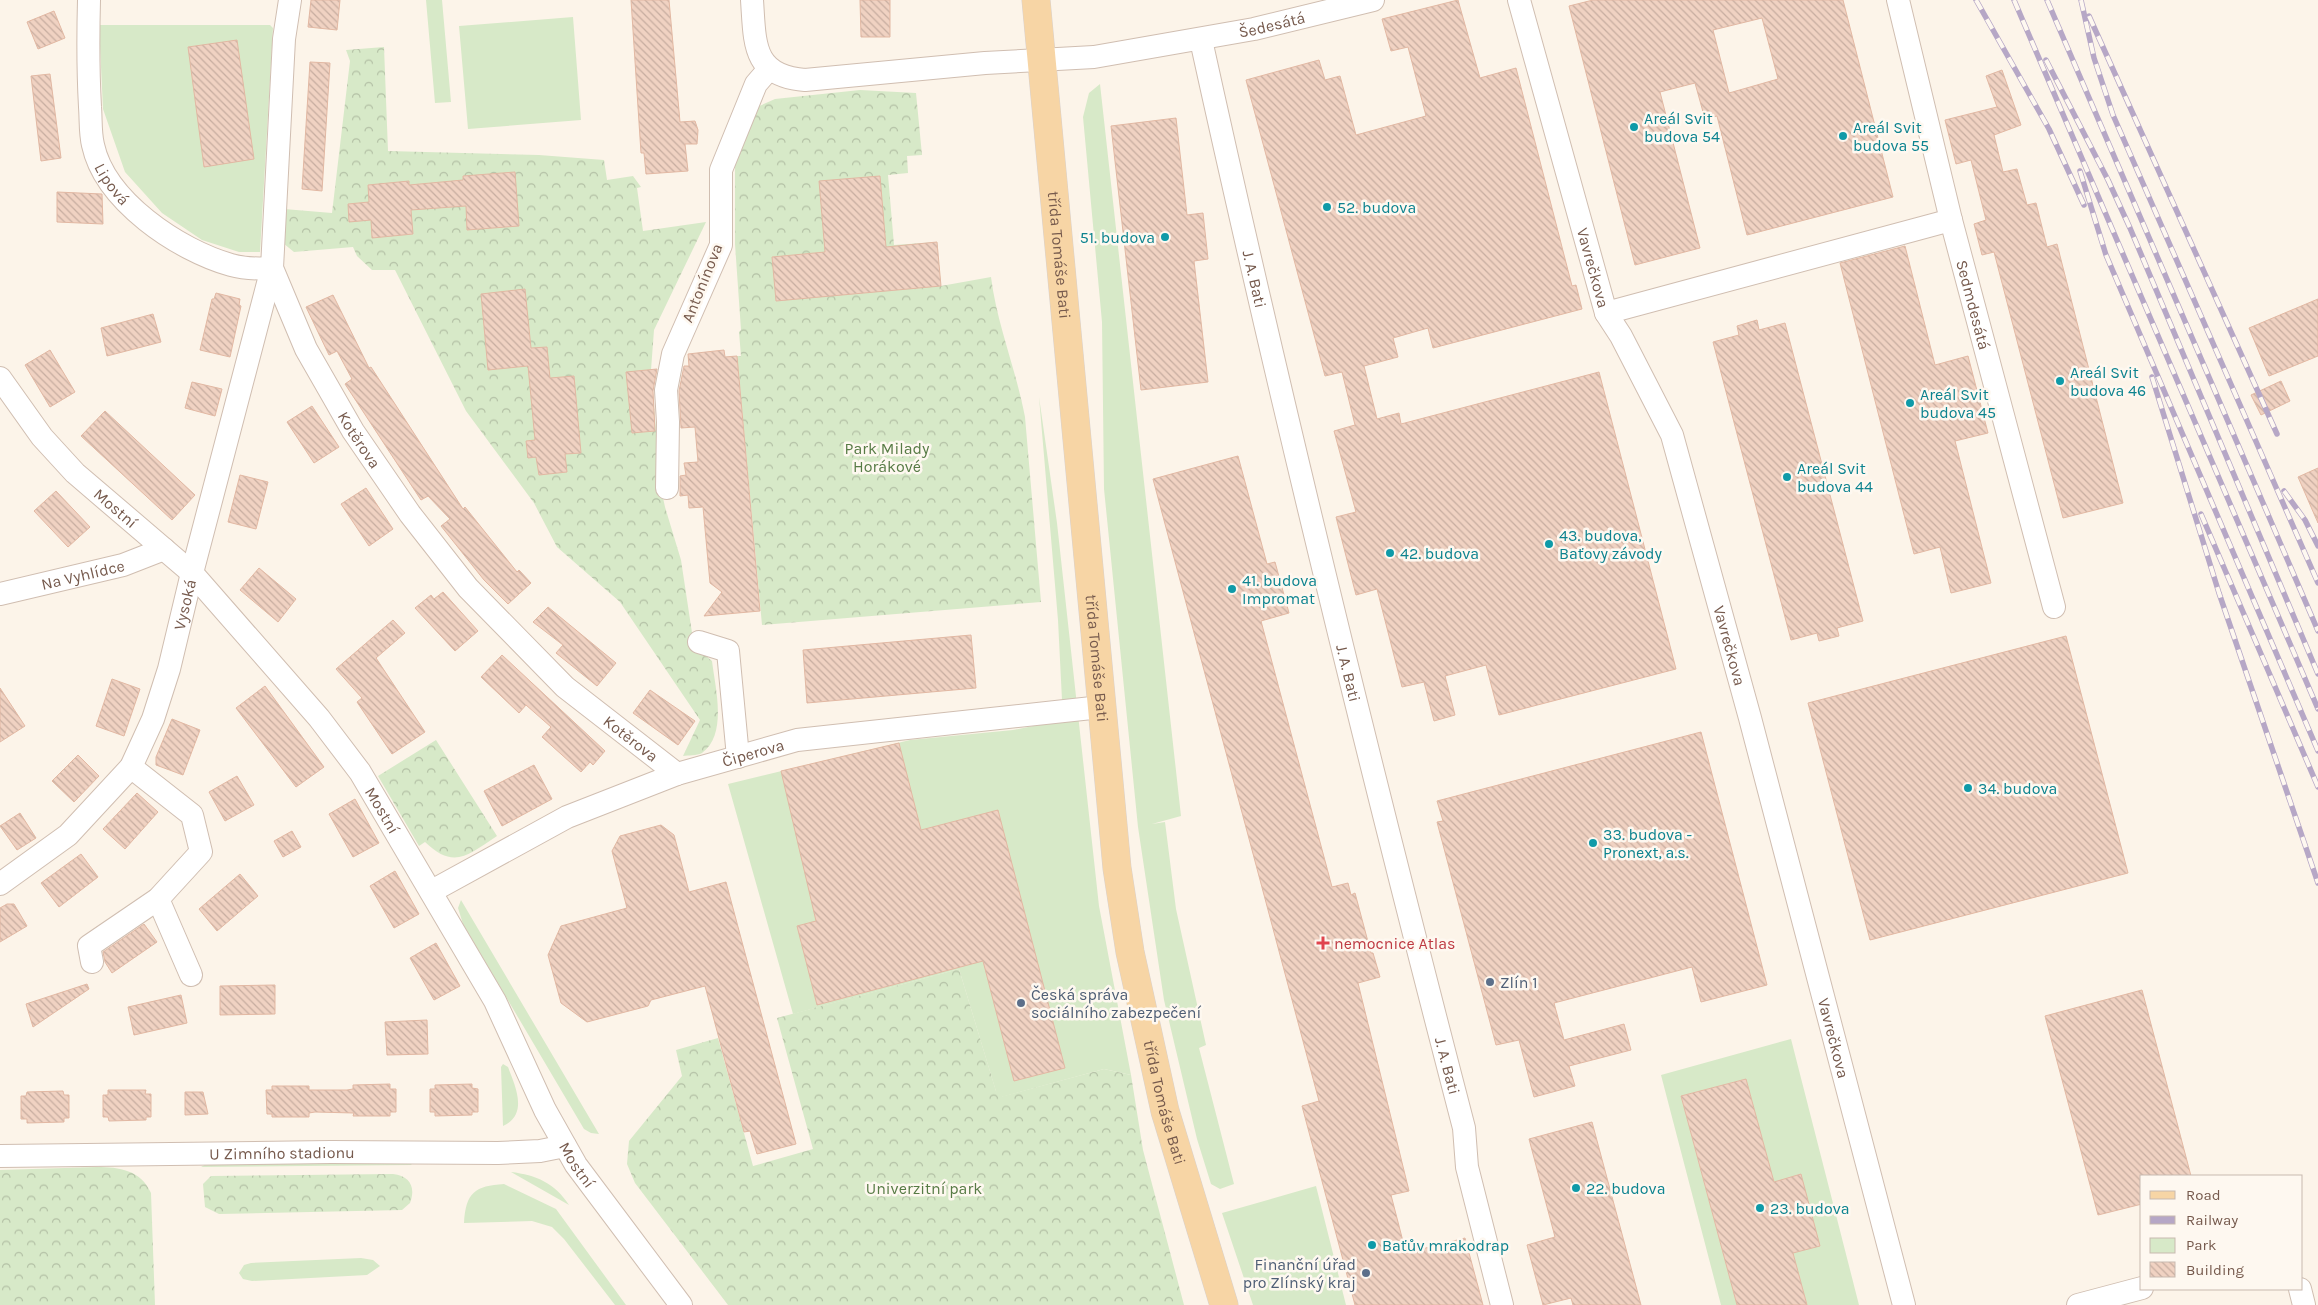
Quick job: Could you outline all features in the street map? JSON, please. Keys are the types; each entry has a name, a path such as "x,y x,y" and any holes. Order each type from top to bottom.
{"main road":[{"name":"třída Tomáše Bati","path":"1036,0 1112,831 1138,990 1165,1111 1224,1305"}],"street":[{"name":"Lipová","path":"88,0 87,54 92,144 102,170 116,190 142,216 161,231 197,251 231,265 252,269 272,268"},
{"name":"Kotěrova","path":"290,0 284,39 272,268 306,349 353,431 410,514 468,588 565,687 677,774"},
{"path":"752,0 757,51 768,69"},
{"name":"Šedesátá","path":"768,69 788,79 805,80 1094,56 1201,40 1295,20 1373,0"},
{"name":"Vavrečkova","path":"1519,0 1606,313 1621,336 1672,435 1752,728 1904,1305"},
{"name":"Sedmdesátá","path":"1898,0 1951,220 2054,607"},
{"name":"J. A. Bati","path":"1201,40 1292,438 1371,764 1464,1128 1467,1167 1502,1305"},
{"name":"Antonínova","path":"667,488 668,422 666,390 673,354 720,245 721,170 756,84 768,69"},
{"path":"1606,313 1951,220"},
{"name":"Vysoká","path":"0,884 68,835 131,767 153,720 169,669 192,573 272,268"},
{"name":"Mostní","path":"0,378 42,437 76,473 192,573 340,744 360,772 432,891 494,1001 545,1110 565,1146 587,1180 681,1305"},
{"name":"Na Vyhlídce","path":"0,594 123,565 164,549"},
{"path":"699,642 728,651 738,757"},
{"name":"Čiperova","path":"432,891 567,817 677,774 797,740 1101,707"},
{"path":"92,962 89,946 158,899 201,852 192,815 131,767"},
{"path":"158,899 191,975"},
{"name":"U Zimního stadionu","path":"0,1156 322,1152 498,1153 545,1151 565,1146"},
{"path":"2078,1305 2140,1289"},
{"path":"2300,1290 2304,1305"}],"green space":[{"path":"426,0 442,0 451,102 435,103"},
{"path":"573,17 581,120 468,129 459,26"},
{"path":"99,25 270,25 273,28 260,252 239,252 202,240 162,213 125,172 103,109"},
{"path":"384,47 388,151 539,155 604,160 607,180 633,176 641,187 637,188 643,231 706,222 654,330 651,370 656,431 656,465 665,507 681,560 694,646 712,661 717,697 718,710 715,734 710,745 700,754 683,756 700,720 620,602 557,547 534,503 466,411 395,270 372,270 357,256 353,247 294,252 283,243 284,209 332,213 350,61 346,50"},
{"path":"1100,84 1181,816 1152,824 1165,822 1176,909 1206,1045 1199,1048 1234,1184 1220,1189 1211,1184 1197,1139 1164,1000 1138,827 1104,489 1102,322 1083,117 1089,93"},
{"name":"Park Milady Horákové","path":"860,90 916,93 922,155 907,156 908,173 888,175 894,245 937,242 941,286 991,277 1025,417 1041,602 762,625 737,356 741,356 739,332 741,330 735,244 735,162 755,108 775,99"},
{"path":"1039,397 1057,523 1099,906 1131,1075 1104,1069 998,1098 959,969 793,1014 728,784 910,740 1013,730 1063,720 1058,620"},
{"path":"436,740 497,836 478,849 461,857 444,856 425,842 419,846 378,776"},
{"path":"461,900 599,1134 591,1133 584,1129 463,924 458,908"},
{"name":"Univerzitní park","path":"959,969 996,1091 1000,1097 1104,1069 1131,1075 1143,1150 1184,1305 728,1305 635,1183 627,1164 629,1141 682,1076 676,1050 718,1038 753,1166 813,1149 777,1018"},
{"path":"1791,1039 1859,1305 1807,1305 1746,1079 1681,1096 1737,1305 1721,1305 1661,1075"},
{"path":"503,1064 508,1067 514,1083 518,1107 511,1121 503,1126 501,1067"},
{"path":"212,1161 409,1162 412,1165 201,1167"},
{"path":"97,1167 128,1171 141,1179 151,1193 155,1305 0,1305 0,1170"},
{"path":"511,1172 529,1175 544,1181 558,1191 569,1205"},
{"path":"393,1174 404,1177 412,1187 410,1203 402,1210 219,1214 205,1207 203,1184 211,1176"},
{"path":"504,1184 556,1209 626,1305 615,1305 564,1239 552,1227 532,1221 464,1223 467,1204 474,1193 479,1189"},
{"path":"1316,1186 1346,1305 1253,1305 1222,1213"},
{"path":"361,1258 373,1260 380,1266 367,1275 252,1281 243,1279 239,1273 244,1265 251,1263"}],"building":[{"path":"311,0 340,0 337,30 308,27"},
{"path":"631,0 669,0 680,122 695,121 698,130 697,144 685,144 688,171 646,174 644,153 641,153"},
{"path":"860,0 890,0 890,37 861,37"},
{"path":"1458,0 1480,78 1516,68 1572,286 1576,285 1582,309 1433,348 1428,328 1393,338 1398,357 1364,366 1377,419 1399,413 1401,424 1599,372 1676,669 1499,715 1486,665 1445,676 1455,715 1434,721 1424,682 1402,687 1377,589 1356,595 1336,517 1356,512 1334,431 1355,425 1342,372 1325,376 1246,80 1319,60 1325,80 1340,76 1356,135 1426,116 1408,47 1391,51 1382,19"},
{"path":"1593,0 1843,0 1893,197 1747,235 1717,116 1705,119 1695,83 1660,92 1700,248 1635,265 1569,6","holes":["1762,18 1778,79 1729,93 1713,30"]},
{"path":"54,11 65,38 38,49 27,22"},
{"path":"237,40 254,159 204,167 188,47"},
{"path":"310,62 330,63 322,191 302,189"},
{"name":"Areál Svit budova 46","path":"2002,70 2021,125 1994,135 2003,172 2017,169 2027,205 2036,203 2047,247 2057,244 2123,503 2063,518 1994,252 1982,255 1974,224 1986,220 1971,160 1956,164 1945,120 1997,107 1986,76"},
{"path":"50,74 61,158 41,161 31,76"},
{"name":"51. budova","path":"1176,118 1187,215 1203,213 1208,259 1194,261 1208,382 1141,390 1111,126"},
{"path":"515,172 519,226 467,230 466,206 411,210 413,234 372,238 371,220 349,222 348,204 369,202 368,185 409,181 409,185 463,180 463,176"},
{"path":"880,176 886,247 937,242 941,286 776,301 772,257 825,252 819,181"},
{"path":"57,192 102,194 103,224 57,222"},
{"name":"Areál Svit budova 45","path":"1905,246 1935,365 1968,356 1988,433 1955,441 1991,583 1951,593 1940,547 1914,554 1840,263"},
{"path":"525,289 531,348 547,347 550,378 574,376 581,453 565,454 567,472 539,475 536,457 528,458 526,441 535,440 528,366 488,370 481,294"},
{"path":"216,293 240,299 239,305 241,306 230,357 200,350 212,299 214,299"},
{"path":"333,295 369,368 371,367 463,509 465,507 517,572 519,570 531,583 508,604 484,580 441,526 450,519 428,496 421,500 345,384 352,379 337,351 329,355 306,307"},
{"path":"2318,299 2318,356 2269,376 2249,328"},
{"path":"153,314 161,342 107,356 101,328"},
{"name":"Areál Svit budova 44","path":"1757,320 1759,330 1785,323 1863,621 1837,628 1839,636 1819,641 1817,633 1791,640 1713,342 1739,335 1737,326"},
{"path":"50,350 75,392 50,407 25,365"},
{"path":"724,350 725,357 737,356 760,611 704,616 722,592 710,583 703,507 689,508 688,495 680,496 680,476 686,475 684,463 698,462 695,427 681,428 679,391 684,366 689,366 688,354"},
{"path":"657,369 653,391 655,431 632,433 626,372"},
{"path":"2281,381 2290,401 2261,415 2251,395"},
{"path":"192,382 222,389 215,416 185,408"},
{"path":"312,406 339,447 314,463 287,422"},
{"path":"105,411 195,495 172,520 81,436"},
{"path":"1238,456 1267,564 1275,562 1289,613 1261,621 1332,887 1348,883 1351,895 1355,893 1371,953 1373,953 1380,977 1358,983 1409,1191 1391,1195 1406,1253 1465,1238 1483,1305 1355,1305 1302,1106 1319,1101 1153,479"},
{"path":"2318,468 2318,523 2298,477"},
{"path":"240,475 268,482 256,529 228,522"},
{"path":"366,488 393,529 369,546 341,504"},
{"path":"56,491 90,527 68,547 34,511"},
{"path":"259,568 296,599 278,622 240,590"},
{"path":"443,592 478,631 455,651 415,608 431,595 434,599"},
{"path":"548,607 616,663 597,686 556,653 563,645 533,622"},
{"path":"393,620 405,633 376,658 425,732 392,754 357,702 362,698 336,669"},
{"path":"971,635 976,688 807,703 803,650"},
{"name":"34. budova","path":"2066,636 2128,873 1870,940 1808,703"},
{"path":"502,655 605,751 593,765 590,762 581,772 542,737 551,727 526,705 519,713 481,677"},
{"path":"112,679 140,689 124,736 96,726"},
{"path":"265,686 324,767 296,787 236,708"},
{"path":"0,688 25,726 0,742"},
{"path":"650,690 695,721 678,745 633,713"},
{"path":"172,719 200,730 183,775 156,765 156,757"},
{"path":"1701,732 1767,985 1701,1002 1692,967 1554,1003 1564,1040 1624,1024 1631,1050 1569,1066 1575,1086 1534,1097 1519,1040 1496,1045 1437,822 1443,821 1437,801"},
{"path":"899,743 921,830 998,810 1065,1068 1014,1081 983,961 817,1005 797,926 816,921 781,771"},
{"path":"78,755 99,776 74,802 52,781"},
{"path":"534,765 552,799 502,826 484,791"},
{"path":"237,776 254,805 225,821 209,792"},
{"path":"137,793 158,812 125,849 103,829"},
{"path":"355,799 379,843 353,857 329,814"},
{"path":"20,813 36,838 17,850 0,826"},
{"path":"661,825 674,835 689,892 726,882 796,1144 757,1154 750,1131 744,1132 705,986 651,1000 648,1006 587,1022 561,1003 548,955 561,926 627,908 612,851 620,836"},
{"path":"292,831 301,847 283,857 274,841"},
{"path":"81,854 98,877 59,907 41,883"},
{"path":"395,871 419,914 394,928 370,886"},
{"path":"240,874 258,896 217,931 199,909"},
{"path":"7,904 14,904 27,926 0,942 0,908"},
{"path":"144,924 157,942 112,973 105,962 103,952"},
{"path":"436,943 460,986 434,1000 410,958"},
{"path":"87,984 89,989 33,1027 26,1004"},
{"path":"275,985 275,1014 220,1015 220,986"},
{"path":"2142,990 2191,1175 2140,1175 2140,1204 2098,1215 2045,1016"},
{"path":"181,995 187,1023 134,1035 128,1007"},
{"path":"427,1020 428,1054 387,1055 385,1022"},
{"name":"23. budova","path":"1746,1079 1774,1182 1801,1174 1820,1246 1793,1253 1807,1305 1737,1305 1681,1096"},
{"path":"390,1084 390,1089 396,1089 396,1112 390,1112 390,1116 353,1116 354,1113 315,1112 309,1113 309,1117 272,1117 272,1114 267,1114 266,1090 272,1090 272,1086 309,1086 309,1090 347,1090 353,1089 353,1085"},
{"path":"472,1084 472,1088 478,1089 478,1112 472,1112 472,1115 435,1116 435,1112 430,1112 430,1089 435,1089 435,1085"},
{"path":"108,1090 146,1090 145,1094 151,1094 151,1117 146,1117 146,1120 109,1121 108,1117 103,1117 103,1095 108,1095"},
{"path":"63,1091 64,1095 69,1095 69,1118 64,1118 64,1122 27,1123 27,1119 21,1119 21,1096 26,1096 27,1092"},
{"path":"185,1092 203,1092 208,1114 185,1115"},
{"name":"22. budova","path":"1592,1122 1641,1305 1573,1305 1571,1298 1543,1305 1527,1245 1555,1237 1529,1139"}],"railway":[{"path":"1976,0 2049,129 2084,205"},
{"path":"2014,0 2318,709"},
{"path":"2047,0 2318,631"},
{"path":"2081,0 2094,58 2113,115 2318,583"},
{"path":"2089,16 2277,434"},
{"path":"2046,60 2108,180 2130,228 2318,674"},
{"path":"2080,171 2106,255 2318,751"},
{"path":"2152,377 2219,593 2318,883"},
{"path":"2284,491 2305,520 2318,546"},
{"path":"2201,514 2318,787"}],"place":[{"name":"Areál Svit budova 54","path":"1634,127"},
{"name":"Areál Svit budova 55","path":"1843,136"},
{"name":"52. budova","path":"1327,207"},
{"name":"51. budova","path":"1165,237"},
{"name":"Areál Svit budova 46","path":"2060,381"},
{"name":"Areál Svit budova 45","path":"1910,403"},
{"name":"Areál Svit budova 44","path":"1787,477"},
{"name":"43. budova, Baťovy závody","path":"1549,544"},
{"name":"42. budova","path":"1390,553"},
{"name":"41. budova Impromat","path":"1232,589"},
{"name":"34. budova","path":"1968,788"},
{"name":"33. budova - Pronext, a.s.","path":"1593,843"},
{"name":"nemocnice Atlas","path":"1323,943"},
{"name":"Zlín 1","path":"1490,982"},
{"name":"Česká správa sociálního zabezpečení","path":"1021,1003"},
{"name":"22. budova","path":"1576,1188"},
{"name":"23. budova","path":"1760,1208"},
{"name":"Baťův mrakodrap","path":"1372,1245"},
{"name":"Finanční úřad pro Zlínský kraj","path":"1366,1273"}]}
